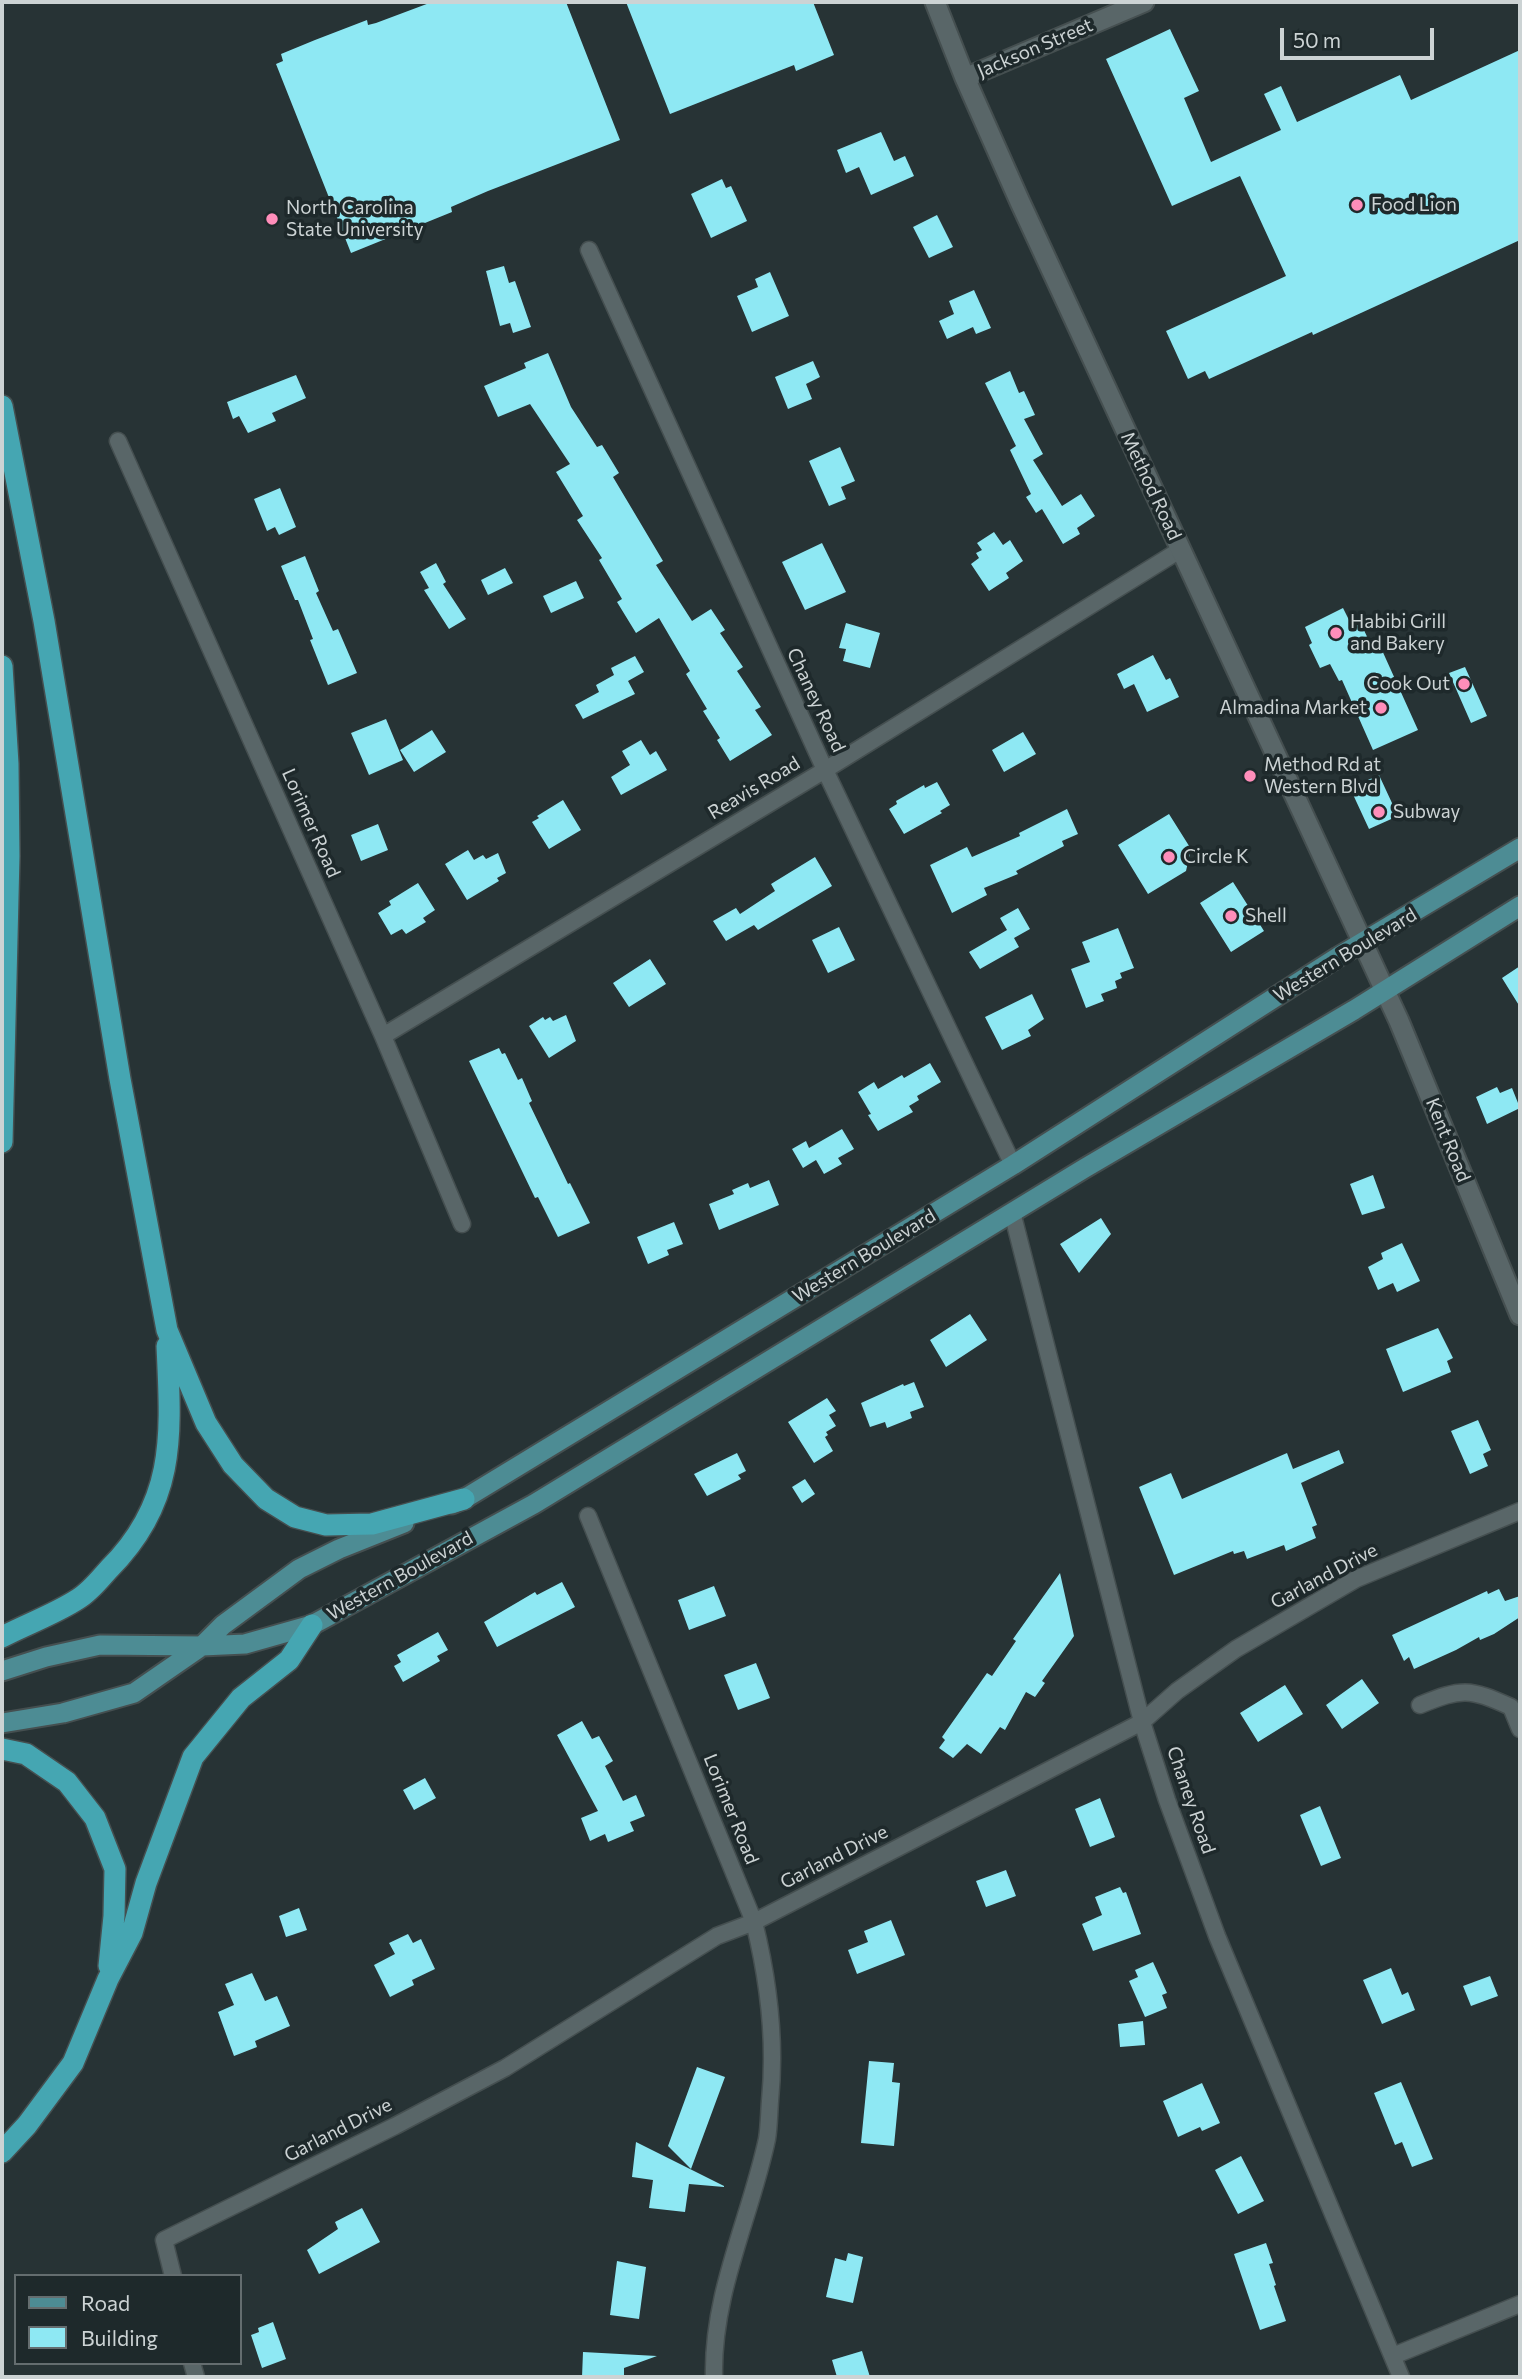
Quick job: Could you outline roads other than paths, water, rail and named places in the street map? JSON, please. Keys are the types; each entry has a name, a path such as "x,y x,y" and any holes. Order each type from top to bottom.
{"highway":[{"path":"2,406 44,621 120,1079 167,1330 171,1428 158,1497 130,1546 80,1598 2,1637"},
{"path":"2,666 8,764 9,856 2,1142"},
{"path":"167,1330 206,1423 233,1465 265,1499 295,1517 326,1525 372,1524 464,1499"},
{"path":"2,2152 73,2063 108,1979 132,1933 151,1870 193,1757 241,1698 289,1660 312,1625"},
{"path":"2,1749 26,1754 67,1782 95,1818 115,1869 108,1979"}],"main road":[{"name":"Western Boulevard","path":"2,1723 63,1713 134,1693 202,1646 223,1625 299,1569 339,1549 464,1499 1013,1165 1362,943 1520,848"},
{"name":"Western Boulevard","path":"2,1671 46,1657 100,1645 202,1646 245,1643 312,1625 534,1504 1012,1212 1384,991 1520,906"}],"street":[{"name":"Method Road","path":"935,2 965,78 1373,967"},
{"name":"Jackson Street","path":"965,78 1143,2"},
{"name":"Chaney Road","path":"589,250 825,770 1013,1165"},
{"name":"Lorimer Road","path":"118,442 383,1036 463,1224"},
{"name":"Reavis Road","path":"383,1036 825,770 1180,550"},
{"name":"Kent Road","path":"1373,967 1399,1021 1520,1315"},
{"name":"Chaney Road","path":"1012,1212 1142,1722 1167,1800 1217,1936 1401,2377"},
{"name":"Garland Drive","path":"172,2274 164,2240 395,2126 505,2068 717,1936 754,1922 1142,1722 1177,1691 1236,1649 1356,1579 1520,1511"},
{"name":"Lorimer Road","path":"588,1516 754,1922 765,1963 771,2002 774,2065 767,2136 723,2290 716,2327 714,2377"},
{"path":"1420,1705 1454,1692 1482,1694 1510,1707 1520,1729"},
{"path":"1393,2356 1520,2304"}],"place":[{"name":"Food Lion","path":"1357,205"},
{"name":"North Carolina State University","path":"272,219"},
{"name":"Habibi Grill and Bakery","path":"1336,633"},
{"name":"Cook Out","path":"1464,684"},
{"name":"Almadina Market","path":"1381,708"},
{"name":"Method Rd at Western Blvd","path":"1250,776"},
{"name":"Subway","path":"1379,812"},
{"name":"Circle K","path":"1169,857"},
{"name":"Shell","path":"1231,916"}]}
